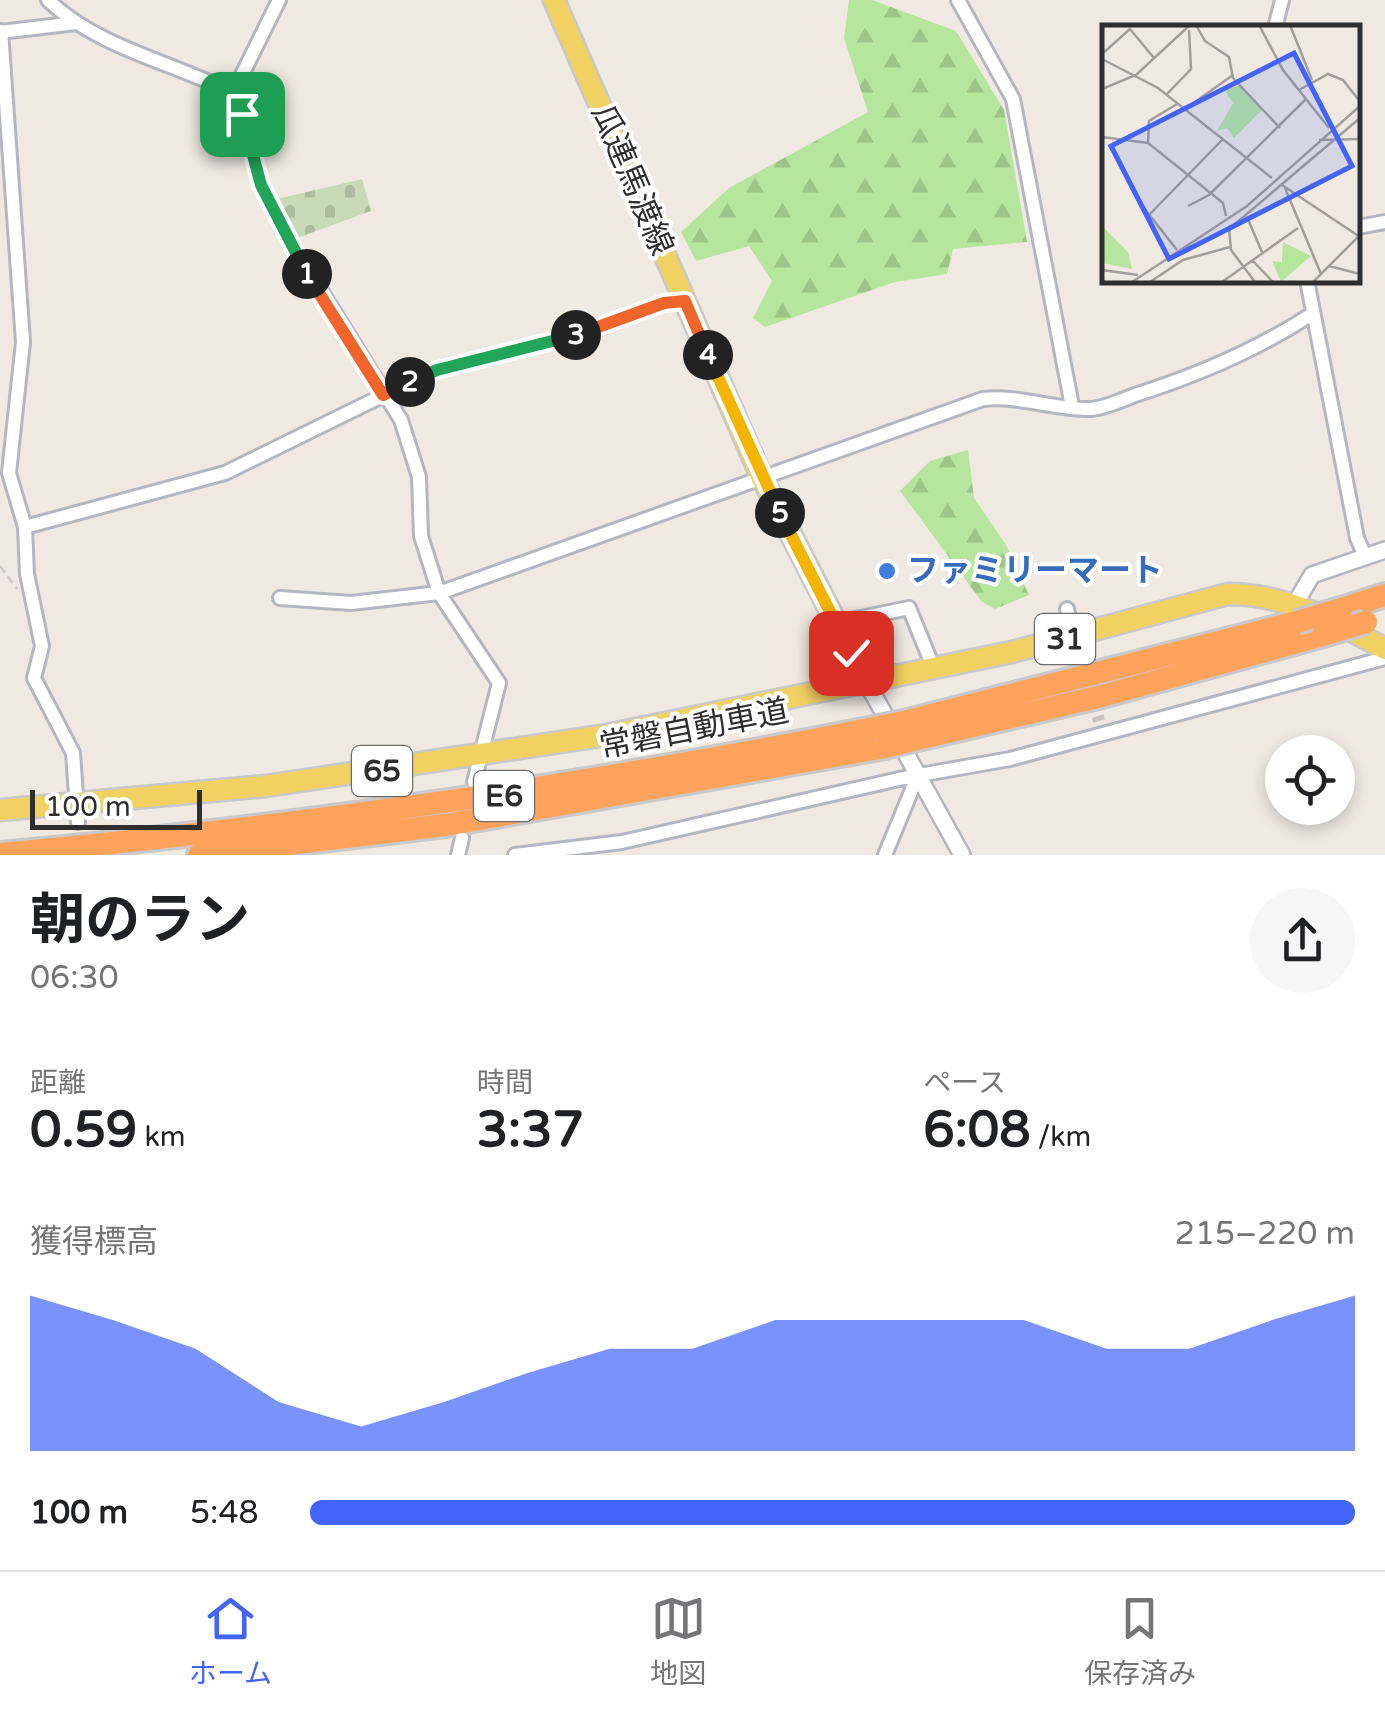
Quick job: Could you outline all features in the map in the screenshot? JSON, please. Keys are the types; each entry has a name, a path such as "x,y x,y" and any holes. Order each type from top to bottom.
{"highway":[{"name":"常磐自動車道","path":"199,855 444,826 880,738 1296,613 1341,609 1385,595"},
{"name":"常磐自動車道","path":"908,731 1102,696 1375,620"},
{"name":"常磐自動車道","path":"0,852 130,842 528,792 880,738"}],"main road":[{"name":"瓜連馬渡線","path":"559,1 761,476 866,683"},
{"name":"31","path":"866,683 1210,598 1259,595 1385,648"},
{"name":"65","path":"0,810 78,813 484,756 866,683"}],"street":[{"path":"48,0 76,23 233,93"},
{"path":"279,0 233,93 261,185 282,228 402,420 413,451 421,536 438,593 499,683 484,756 474,782"},
{"path":"958,0 1013,99 1072,406"},
{"path":"1276,25 1282,0"},
{"path":"76,23 0,31 23,342 9,473 25,527 27,574 42,646 34,678 73,754 78,813"},
{"path":"1360,227 1385,222"},
{"path":"1307,282 1357,538 1365,556"},
{"path":"25,527 225,474 437,370 590,332 664,303 685,301"},
{"path":"280,598 351,603 438,593 983,400 1010,396 1052,407 1093,409 1194,376 1312,314"},
{"path":"1296,613 1312,575 1385,550"},
{"path":"836,623 909,608 934,669"},
{"path":"515,855 596,848 918,775 1010,759 1101,728 1385,658"},
{"path":"866,683 962,855"},
{"path":"885,855 918,775"},
{"path":"458,855 462,838"}],"green space":[{"path":"849,0 872,0 956,31 1004,110 1027,242 953,249 947,274 895,282 765,327 753,318 772,281 749,246 696,261 681,232 729,188 868,112 844,38"},
{"path":"362,179 371,211 297,238 277,199"},
{"path":"968,450 974,498 1006,545 1029,595 995,609 982,602 900,491 930,461"}],"tunnel":[{"path":"1072,630 1099,721"}],"place":[{"name":"ファミリーマート","path":"887,571"}],"route":[{"path":"242,114 261,185 282,228 383,395 437,370 590,332 664,303 685,301 761,476 851,653"}]}
